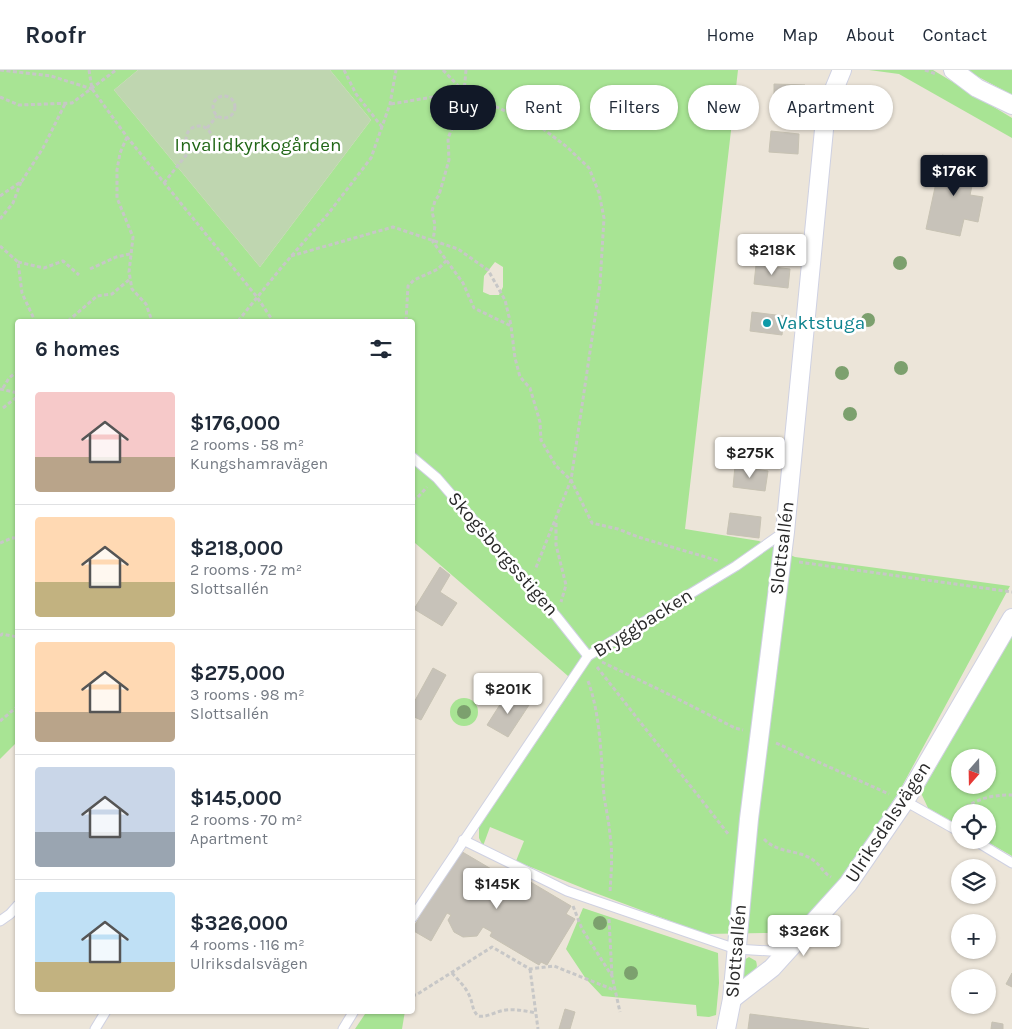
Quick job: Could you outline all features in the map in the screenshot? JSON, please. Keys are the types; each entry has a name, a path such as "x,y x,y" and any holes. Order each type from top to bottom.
{"street":[{"name":"Slottsallén","path":"726,1029 732,1000 749,819 785,532 826,109 842,70"},
{"path":"953,70 977,88 1012,105"},
{"name":"Ulriksdalsvägen","path":"732,1000 772,968 848,884 905,801 1012,618"}],"lane":[{"name":"Skogsborgsstigen","path":"415,460 437,478 557,617 588,656"},
{"name":"Bryggbacken","path":"415,913 588,656 736,566 785,532"},
{"path":"905,801 949,825"},
{"path":"463,840 567,891 736,950 786,952"},
{"path":"989,849 1012,863"},
{"path":"0,921 15,908"},
{"path":"95,1029 104,1014"},
{"path":"343,1029 352,1014"}],"path":[{"path":"0,70 50,76 92,89"},
{"path":"88,70 92,89 127,137 257,297 273,319"},
{"path":"0,97 19,105 72,103 116,70"},
{"path":"344,70 356,94 382,127"},
{"path":"240,319 290,256 328,214 371,158 390,104 396,70"},
{"path":"443,70 457,85"},
{"path":"465,85 466,70"},
{"path":"223,96 233,100 235,110 231,116 224,118 217,116 213,106 216,100 223,96"},
{"path":"390,104 430,98"},
{"path":"0,219 13,203 22,181 43,148 65,104"},
{"path":"496,107 542,128 567,147 589,168 600,193 604,218 600,284 571,480 529,586"},
{"path":"208,128 217,116"},
{"path":"197,126 208,128 213,140 210,147 198,152 191,149 186,143 188,132 197,126"},
{"path":"451,130 448,138 449,160 439,195 435,200 432,211 435,225 433,242 463,283 474,308 511,326"},
{"path":"127,137 120,153 117,170 118,198 133,237 130,254 132,290 146,304 151,319"},
{"path":"164,183 191,149"},
{"path":"0,196 22,181"},
{"path":"290,256 393,227 458,249 488,270 505,300 515,358 520,377 530,388 540,422 540,440 556,466 571,480 592,523 618,529 638,537 736,566"},
{"path":"0,246 18,262 44,268 64,261 79,275"},
{"path":"90,269 116,257 130,254"},
{"path":"406,319 408,286 414,280 438,269 446,260"},
{"path":"18,262 22,293 34,319"},
{"path":"70,319 97,296 112,294 130,279"},
{"path":"15,373 2,388 15,393"},
{"path":"3,408 15,397"},
{"path":"415,498 437,478"},
{"path":"556,519 556,545 566,585 557,617"},
{"path":"0,543 15,538"},
{"path":"782,559 1012,592"},
{"path":"0,636 2,634 15,636"},
{"path":"588,656 735,728 759,735 905,801"},
{"path":"588,656 745,855"},
{"path":"582,664 591,690 611,837 609,905 612,976 620,1012"},
{"path":"0,721 15,708"},
{"path":"949,825 957,814 976,800 998,795 1012,795"},
{"path":"749,819 770,846 802,854 814,860 826,874 848,884"},
{"path":"567,891 582,929 612,976"},
{"path":"415,994 492,947 530,969 554,966 614,990"},
{"path":"530,969 538,1029"},
{"path":"452,973 469,994 473,1011 478,1016 484,1017 506,1010 536,1013"}],"green space":[{"path":"0,70 138,70 114,90 260,267 371,120 330,70 738,70 736,85 688,85 688,130 731,130 685,529 759,541 795,557 1010,586 900,790 842,881 799,926 769,933 705,934 516,861 524,841 490,827 483,846 479,838 479,827 576,683 415,543 415,319 15,319 15,744 0,759","holes":["495,262 503,267 503,287 499,295 490,295 483,292 484,276"]},
{"name":"Invalidkyrkogården","path":"138,70 330,70 371,120 260,267 114,90"},
{"path":"869,70 933,70 1012,118 1012,138 899,74"},
{"path":"969,70 1012,70 1012,95 973,74"},
{"path":"1012,635 1012,856 996,847 996,804 951,804 951,821 928,808 921,793"},
{"path":"464,698 474,702 478,712 474,722 464,726 454,722 450,712 454,702"},
{"path":"583,908 718,953 719,983 716,1015 709,1017 697,1016 696,1005 602,996 586,979 566,949"},
{"path":"749,957 756,961 755,972 740,984 744,960"},
{"path":"365,1014 404,1014 402,1029 355,1029"}],"building":[{"path":"771,131 799,134 798,154 769,152"},
{"path":"942,155 977,163 970,195 983,197 978,222 964,219 960,236 926,229"},
{"path":"756,265 790,269 788,288 754,284"},
{"name":"Vaktstuga","path":"752,312 784,316 782,335 750,331"},
{"path":"735,466 768,471 765,491 733,487"},
{"path":"730,513 761,517 759,538 727,534"},
{"path":"440,567 450,575 440,592 457,603 442,626 415,610"},
{"path":"433,668 446,675 421,720 415,717 415,701"},
{"path":"508,692 529,705 508,737 487,725"},
{"path":"459,850 518,885 522,877 571,906 566,914 575,919 547,965 541,962 539,965 490,936 492,932 483,927 477,936 463,937 454,932 448,920 451,915 447,913 431,941 415,932 415,925"},
{"path":"1012,973 1012,987 1006,984"},
{"path":"565,1009 575,1012 570,1029 559,1029"},
{"path":"750,1014 869,1029 748,1029"},
{"path":"992,1022 1003,1024 1003,1029 991,1029"}],"place":[{"name":"Vaktstuga","path":"767,323"}]}
